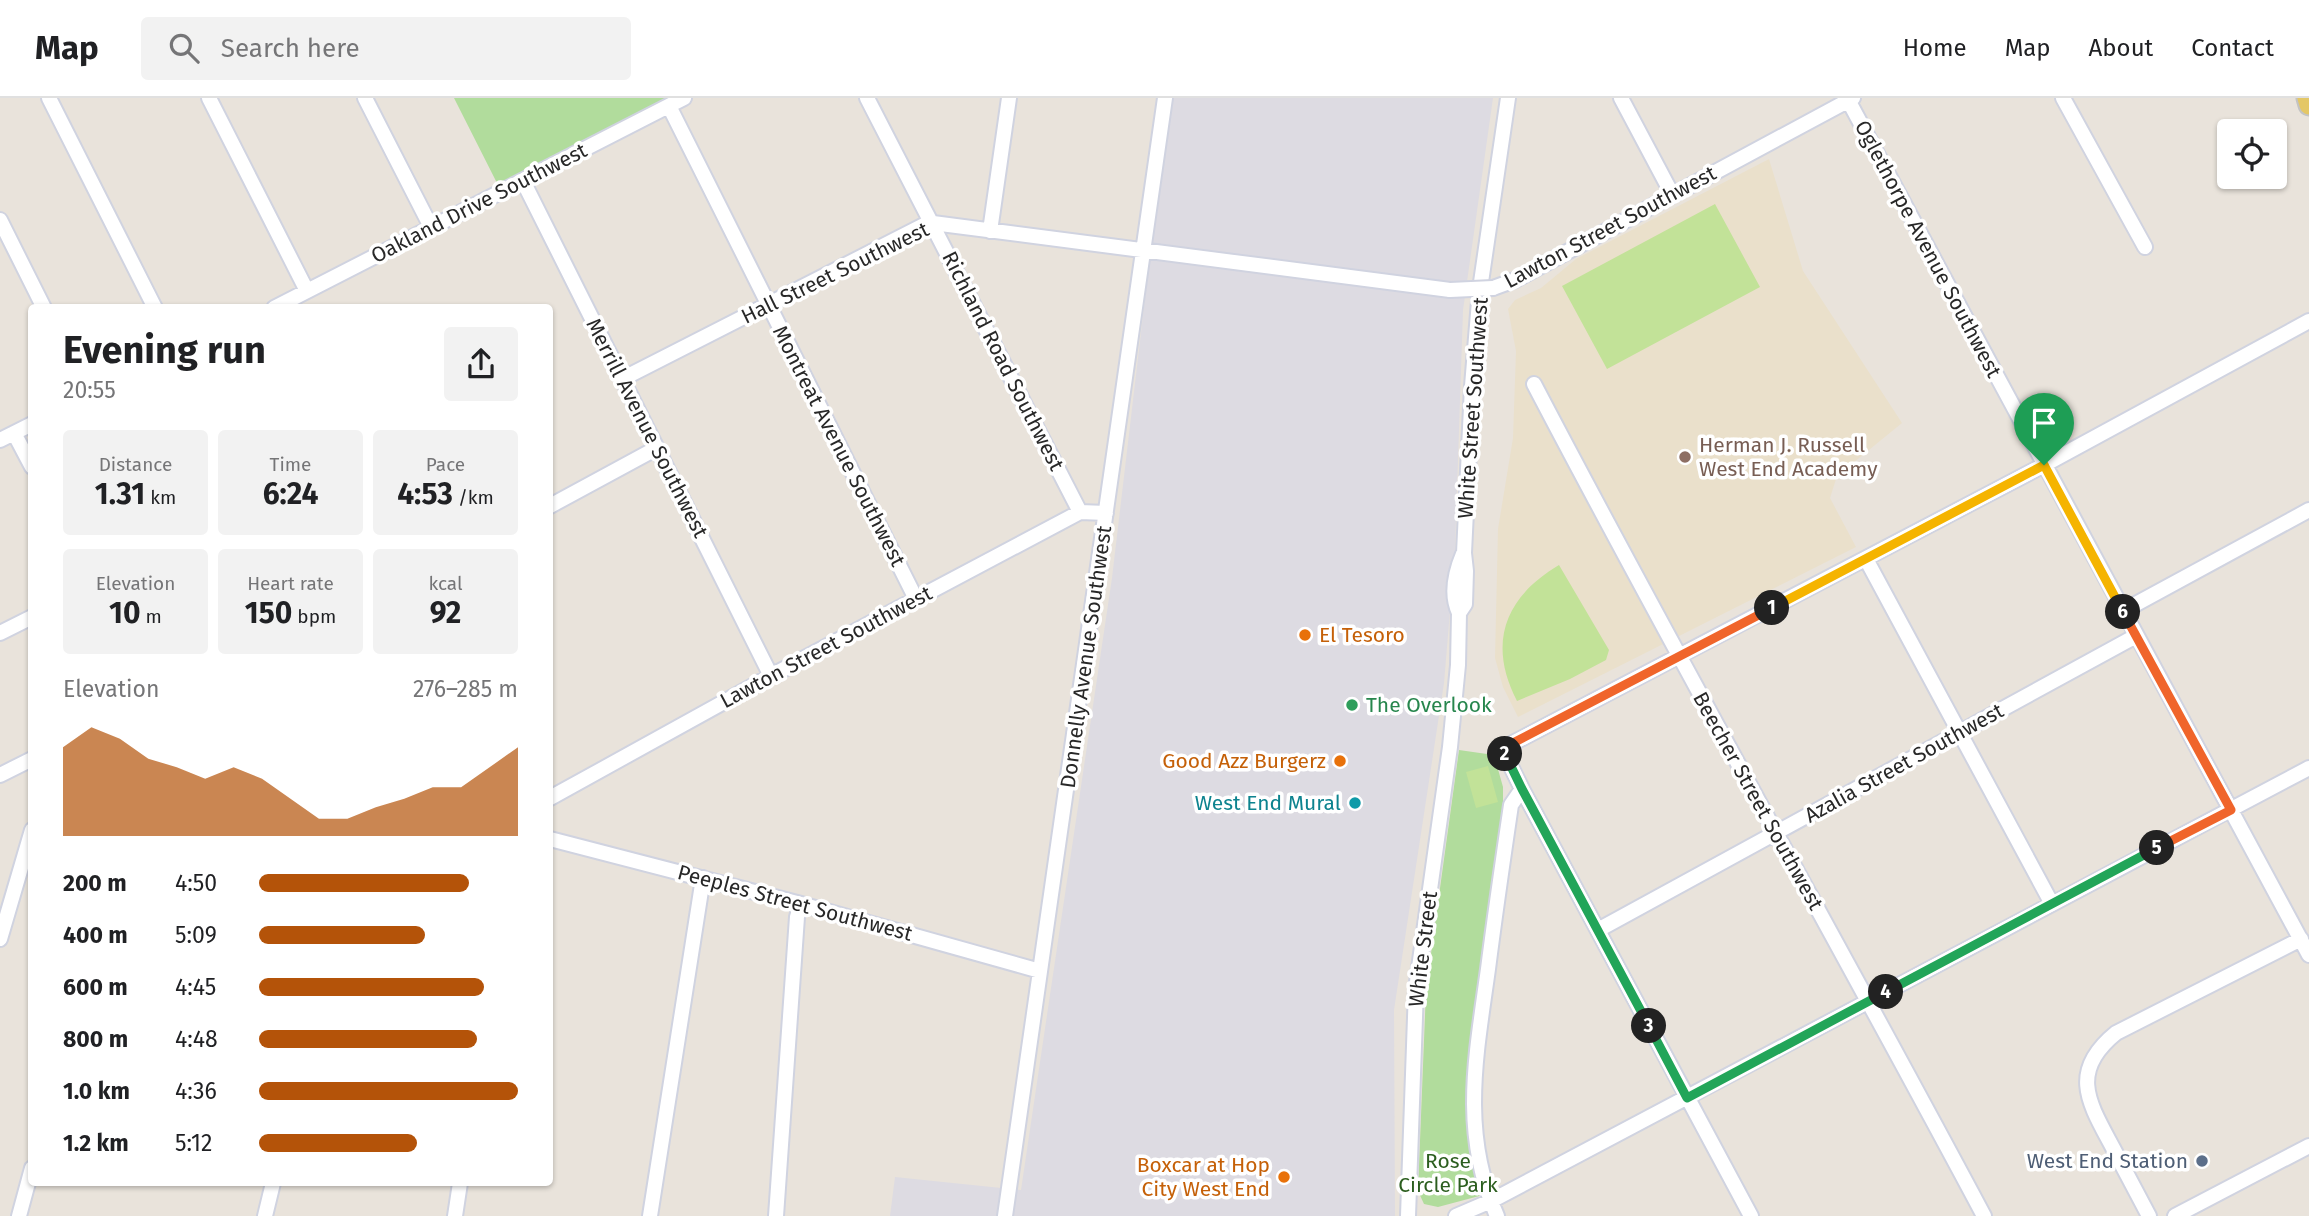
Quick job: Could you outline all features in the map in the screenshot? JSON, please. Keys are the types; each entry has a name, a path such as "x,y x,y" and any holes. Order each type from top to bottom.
{"main road":[{"path":"2307,98 2309,105"}],"street":[{"path":"49,98 153,304"},
{"path":"209,98 307,291"},
{"path":"365,98 432,228"},
{"name":"Oakland Drive Southwest","path":"282,304 684,98"},
{"name":"Richland Road Southwest","path":"867,98 1080,512"},
{"path":"990,231 1009,98"},
{"name":"Donnelly Avenue Southwest","path":"1005,1216 1165,98"},
{"name":"White Street Southwest","path":"1456,684 1460,613 1454,603 1456,570 1464,552 1480,289 1508,98"},
{"path":"1621,98 1672,194"},
{"path":"2063,98 2145,247"},
{"name":"Lawton Street Southwest","path":"1143,251 1450,290 1493,288 1515,280 1849,99"},
{"name":"Oglethorpe Avenue Southwest","path":"1849,99 2309,955"},
{"name":"Montreat Avenue Southwest","path":"669,106 916,599"},
{"name":"Merrill Avenue Southwest","path":"523,181 771,676"},
{"path":"0,220 5,244 42,304"},
{"name":"Hall Street Southwest","path":"622,379 924,225 933,223 1143,251"},
{"path":"1751,1216 1504,752 1513,743 2044,465 2309,321"},
{"name":"Beecher Street Southwest","path":"1534,384 1678,657 1870,1001 1984,1216"},
{"path":"0,440 28,426"},
{"path":"14,433 28,459"},
{"path":"553,504 657,448"},
{"path":"2123,611 2309,510"},
{"path":"1080,512 1106,513"},
{"name":"Lawton Street Southwest","path":"553,796 771,676 1080,512"},
{"path":"1866,559 2052,904"},
{"path":"0,633 28,619"},
{"name":"Azalia Street Southwest","path":"1598,930 2136,636"},
{"name":"White Street","path":"1408,1216 1416,989 1450,747 1456,684"},
{"path":"0,775 28,761"},
{"path":"1456,1216 1491,1202 2309,768"},
{"path":"1497,1216 1476,1140 1473,1076 1511,804 1522,789"},
{"name":"Peeples Street Southwest","path":"553,840 801,904 1040,971"},
{"path":"0,939 28,844"},
{"path":"650,1216 702,878"},
{"path":"776,1216 797,918 801,904"},
{"path":"2149,1216 2090,1105 2087,1082 2093,1058 2103,1044 2116,1033 2301,939"},
{"path":"2175,1216 2309,1146"},
{"path":"19,1216 28,1183"},
{"path":"265,1216 272,1186"},
{"path":"455,1216 460,1186"}],"shaded area":[{"path":"1173,98 1493,98 1463,310 1455,551 1444,683 1394,1010 1395,1216 890,1216 895,1177 1021,1190 1112,578 1149,265"},
{"name":"Herman J. Russell West End Academy","path":"1769,159 1803,271 1902,423 1837,476 1830,498 1856,547 1518,717 1503,687 1495,658 1498,529 1513,438 1516,351 1508,309 1515,300 1541,288 1576,259"}],"green space":[{"path":"454,98 679,98 500,189"},
{"path":"1715,204 1760,287 1607,369 1562,286"},
{"path":"1559,565 1609,650 1606,660 1570,679 1517,701 1503,660 1506,623 1525,592"},
{"name":"Rose Circle Park","path":"1459,750 1494,755 1503,787 1503,805 1469,1059 1467,1098 1469,1135 1483,1195 1438,1207 1424,1204 1418,1191 1426,990"},
{"path":"1488,766 1498,802 1476,808 1466,772"}],"place":[{"name":"Herman J. Russell West End Academy","path":"1685,457"},
{"name":"El Tesoro","path":"1305,635"},
{"name":"The Overlook","path":"1352,705"},
{"name":"Good Azz Burgerz","path":"1340,761"},
{"name":"West End Mural","path":"1355,803"},
{"name":"West End Station","path":"2202,1161"},
{"name":"Boxcar at Hop City West End","path":"1284,1177"}],"route":[{"path":"2044,465 2231,810 1687,1098 1504,752 1513,743 2044,465"}]}
